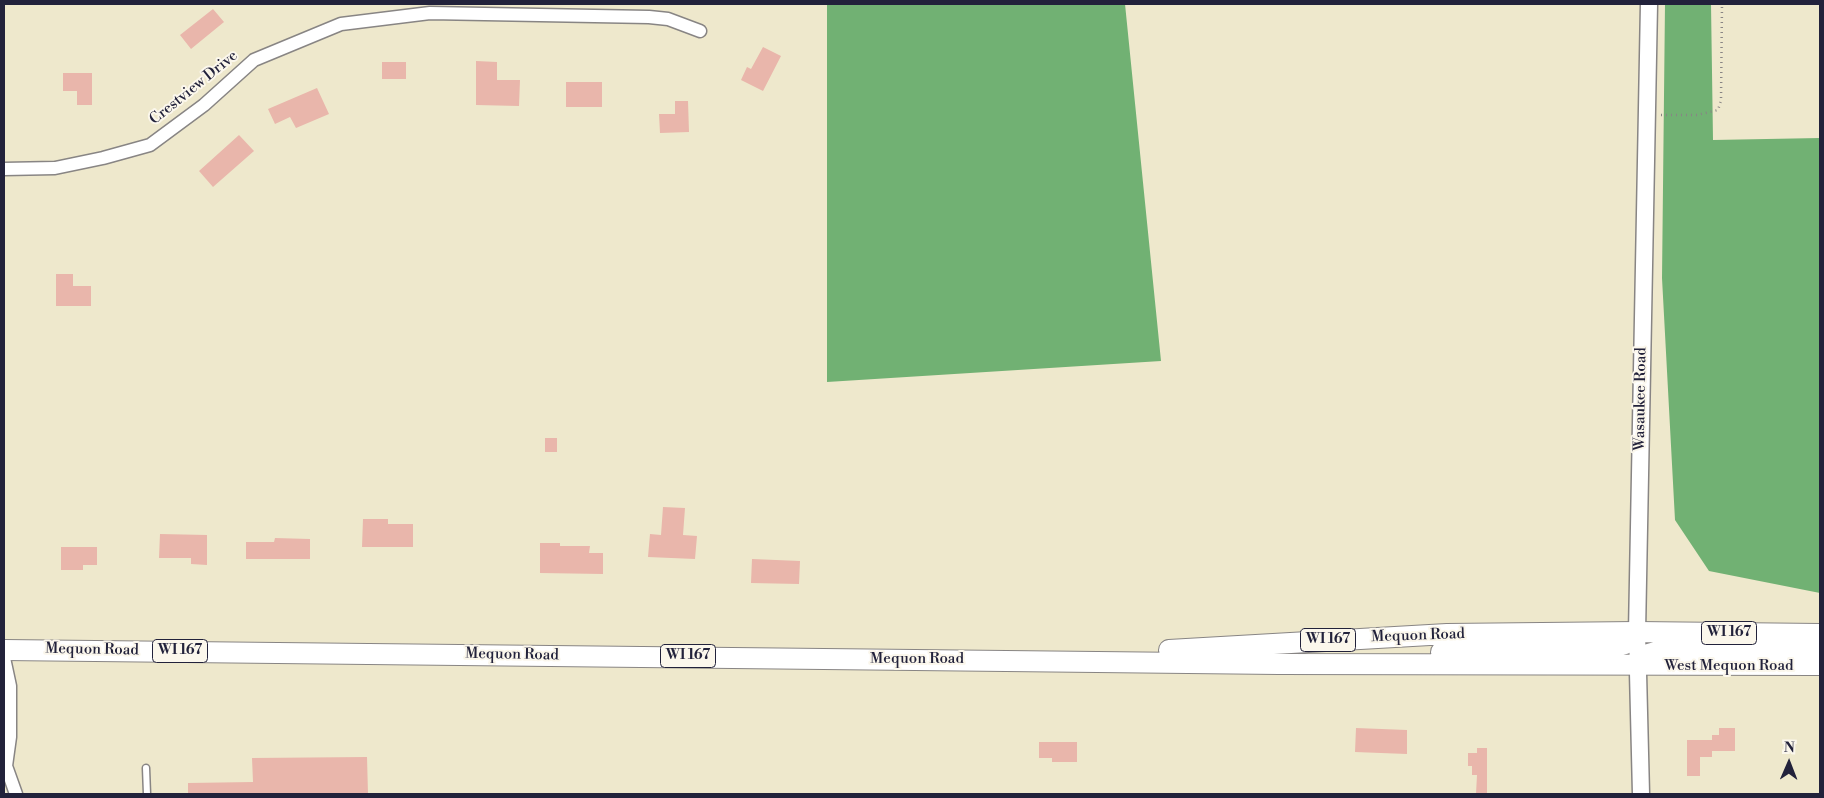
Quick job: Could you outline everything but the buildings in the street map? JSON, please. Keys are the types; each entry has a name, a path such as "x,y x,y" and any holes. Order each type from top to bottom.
{"main road":[{"name":"WI 167","path":"1637,632 1820,634"},
{"name":"Mequon Road","path":"1019,660 1398,636 1637,632"},
{"path":"1279,664 1414,653 1509,649 1609,648 1625,644 1637,632"},
{"path":"1638,666 1648,654 1668,648 1820,649"},
{"name":"Mequon Road","path":"4,650 1279,664 1638,666"},
{"name":"West Mequon Road","path":"1638,666 1820,665"}],"street":[{"name":"Wasaukee Road","path":"1641,794 1637,632 1649,4"},
{"name":"Crestview Drive","path":"4,169 55,168 103,158 150,145 204,105 254,60 341,24 430,8 650,17 668,19 700,30"},
{"path":"4,658 10,686 10,737 5,764 16,794"}],"lane":[{"path":"146,768 147,794"}],"path":[{"path":"1647,115 1696,115 1718,110 1721,101 1722,4"}],"green space":[{"path":"827,4 1125,4 1161,361 827,382"},
{"path":"1665,4 1711,4 1713,140 1820,138 1820,593 1709,571 1675,520 1662,278"}]}
